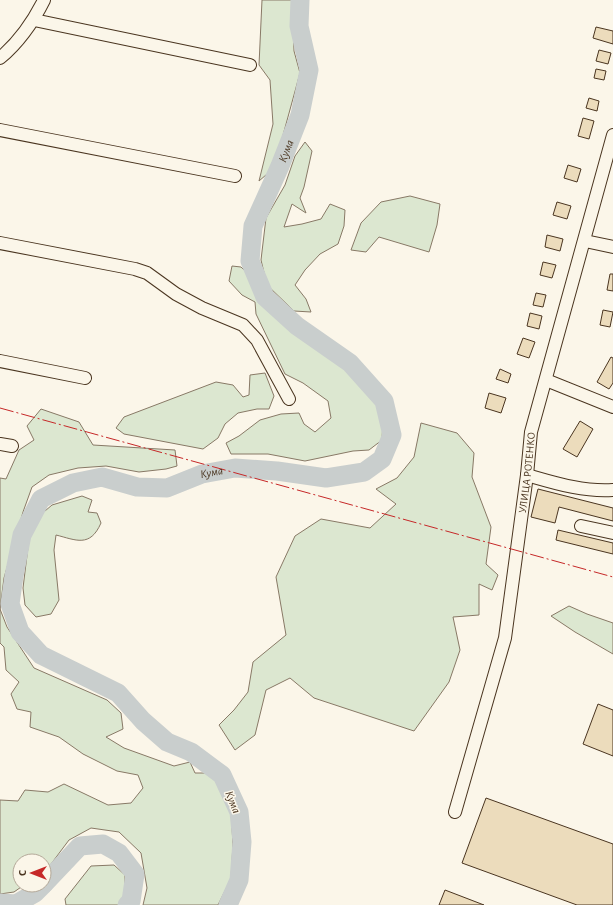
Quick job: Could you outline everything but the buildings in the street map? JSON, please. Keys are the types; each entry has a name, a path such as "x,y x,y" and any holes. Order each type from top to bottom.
{"street":[{"path":"0,58 10,50 34,20 44,0"},
{"path":"34,20 250,65"},
{"path":"0,130 235,176"},
{"name":"УЛИЦА РОТЕНКО","path":"455,812 505,638 527,474 531,432 585,241 613,135"},
{"path":"585,241 613,247"},
{"path":"0,243 135,269 147,273 176,294 202,308 243,325 256,340 289,399"},
{"path":"0,361 85,378"},
{"path":"546,380 613,407"},
{"path":"527,474 565,486 600,491 613,490"},
{"path":"581,526 613,533"}],"green space":[{"path":"262,0 294,0 294,51 300,73 274,168 259,181 273,124 270,80 259,65"},
{"path":"305,142 312,151 300,198 306,213 292,204 284,227 321,219 330,204 345,210 344,226 338,244 320,254 305,270 295,285 306,299 311,312 294,311 267,285 261,260 266,218 285,185 295,156"},
{"path":"410,196 440,204 437,225 429,252 379,237 366,252 351,250 361,223 381,202"},
{"path":"232,266 241,267 250,276 262,301 283,321 346,364 379,401 383,421 382,440 369,450 353,451 305,461 268,454 231,454 226,443 239,436 260,420 281,414 299,413 304,424 315,432 331,418 328,401 303,383 285,374 256,314 255,302 242,295 229,281"},
{"path":"265,373 274,396 269,409 257,409 238,413 225,424 218,438 203,449 124,434 116,428 124,417 216,382 233,385 243,397 249,395 250,375"},
{"path":"41,409 79,422 93,445 175,450 177,466 166,469 139,472 106,466 78,468 49,475 32,487 23,512 4,578 0,609 0,478 6,479 19,450 34,440 27,426"},
{"path":"421,423 457,433 474,453 472,477 491,527 486,564 498,575 492,590 479,584 479,615 453,617 460,650 449,682 414,731 314,698 290,678 266,690 255,735 235,750 219,725 234,710 248,692 253,662 286,635 276,577 295,536 321,519 370,528 396,504 376,489 397,478 414,457"},
{"path":"82,496 92,500 88,512 97,513 101,523 97,531 87,539 76,540 56,535 54,550 59,600 51,614 36,617 25,605 23,588 29,539 38,517 52,505"},
{"path":"569,606 613,623 613,654 551,616"},
{"path":"0,609 7,627 34,668 107,700 121,713 123,729 106,737 124,748 174,766 190,762 195,773 209,773 219,784 231,811 233,844 231,879 218,905 143,905 147,888 141,853 119,832 91,828 69,840 52,863 52,853 12,853 12,892 0,894 0,800 18,801 25,790 48,792 64,784 108,805 131,803 143,788 138,775 117,771 83,754 59,737 30,727 31,712 17,709 11,694 19,682 6,670 4,647 0,643"},
{"path":"114,865 125,875 125,892 120,905 66,905 65,899 91,866"}],"waterway":[{"name":"Кума","path":"228,905 239,880 242,842 239,812 222,775 191,752 167,742 143,721 118,693 41,655 20,632 10,604 22,535 41,499 73,483 102,477 137,487 167,488 202,474 235,468 277,471 326,478 364,472 382,459 392,435 384,401 350,363 297,326 265,297 250,261 253,226 280,166 300,115 309,70 299,26 300,0"},
{"name":"Кума","path":"52,876 80,846 103,844 119,853 135,874 131,901 127,905"},
{"name":"Кума","path":"0,903 16,904 35,893"}],"power":[{"path":"0,408 613,577"}]}
